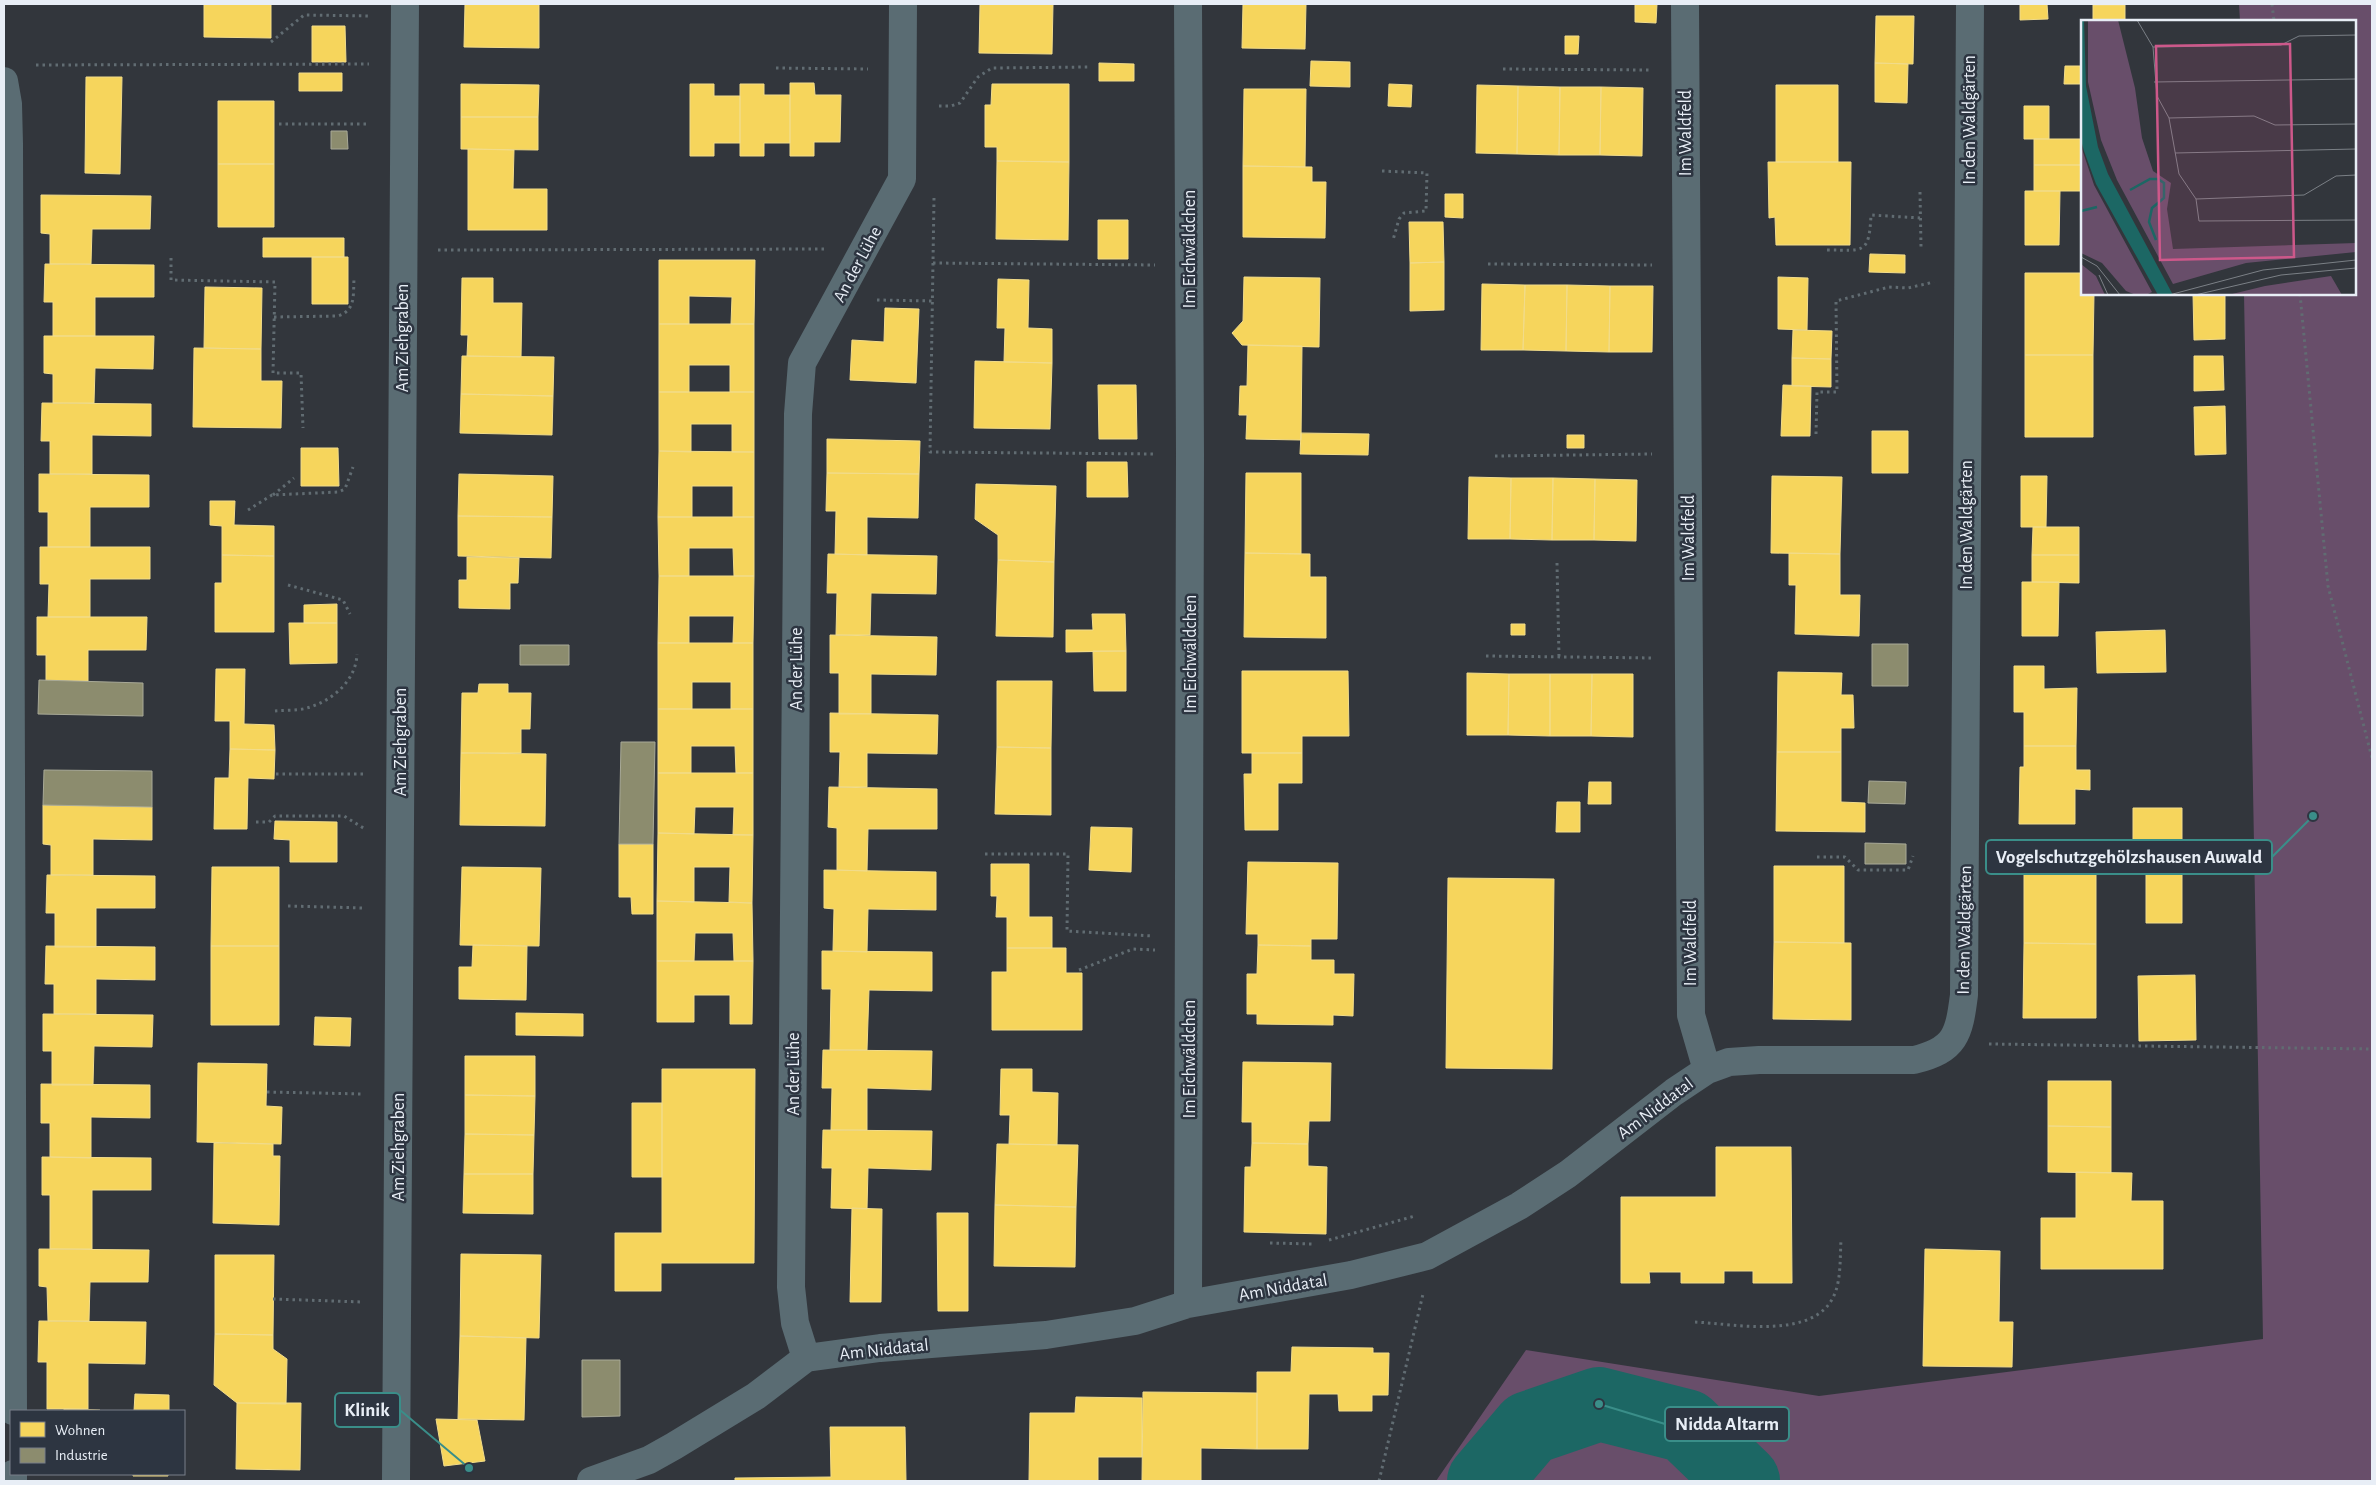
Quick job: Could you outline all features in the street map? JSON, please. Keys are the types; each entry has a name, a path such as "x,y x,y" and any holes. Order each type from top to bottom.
{"street":[{"name":"Am Ziehgraben","path":"396,1481 402,250 405,4"},
{"name":"An der Lühe","path":"806,1358 795,1323 791,1287 798,414 802,364 866,249 902,179 903,4"},
{"name":"Im Eichwäldchen","path":"1188,4 1190,454 1188,1304"},
{"name":"Im Waldfeld","path":"1685,4 1685,266 1691,1015 1708,1070"},
{"name":"In den Waldgärten","path":"1949,1043 1960,1027 1964,995 1970,4"},
{"path":"4,81 8,104 9,154 13,1410"},
{"name":"Am Niddatal","path":"591,1481 649,1460 674,1446 756,1396 806,1358 880,1348 1046,1335 1135,1321 1188,1304 1351,1275 1427,1256 1519,1206 1568,1174 1674,1092 1708,1070 1729,1062 1759,1060 1914,1060 1933,1056 1949,1043"}],"path":[{"path":"2272,4 2274,20"},
{"path":"271,42 304,15 372,16"},
{"path":"28,66 405,65"},
{"path":"934,106 951,106 960,102 978,77 992,68 1089,67"},
{"path":"776,68 902,69"},
{"path":"1503,69 1686,70"},
{"path":"279,124 375,124"},
{"path":"1382,171 1427,173 1426,211 1404,214 1399,219 1393,240"},
{"path":"902,179 934,182 930,452 1190,454"},
{"path":"1920,192 1920,247"},
{"path":"1827,250 1858,250 1865,246 1870,240 1871,215 1920,218"},
{"path":"402,250 866,249"},
{"path":"171,258 170,280 275,282 273,373 301,373 303,428"},
{"path":"933,263 1165,265"},
{"path":"1488,264 1685,266"},
{"path":"274,317 338,316 346,314 352,307 354,279"},
{"path":"1816,434 1817,392 1837,392 1836,301 1888,287 1908,288 1938,281"},
{"path":"2300,295 2328,586 2372,758"},
{"path":"838,299 932,301"},
{"path":"1495,456 1688,455"},
{"path":"272,496 338,492 345,489 353,467"},
{"path":"248,510 272,496 294,478"},
{"path":"1557,562 1559,657"},
{"path":"288,585 342,600 350,614"},
{"path":"275,711 306,709 333,694 345,685 353,675 356,666 356,654"},
{"path":"1486,656 1688,659"},
{"path":"276,774 372,774"},
{"path":"256,822 269,822 276,816 344,816 372,833"},
{"path":"985,854 1068,854 1067,931 1154,936"},
{"path":"1817,857 1845,857 1858,870 1908,870 1913,856"},
{"path":"288,906 371,908"},
{"path":"1079,970 1133,949 1163,950"},
{"path":"1949,1043 2372,1049"},
{"path":"267,1092 370,1094"},
{"path":"1325,1242 1415,1216"},
{"path":"1695,1322 1778,1326 1811,1320 1824,1311 1835,1293 1841,1240"},
{"path":"1270,1243 1317,1244"},
{"path":"1379,1481 1426,1280 1427,1256"},
{"path":"273,1299 371,1303"}],"shaded area":[{"path":"2239,4 2372,4 2372,1481 1436,1481 1526,1350 1819,1396 2263,1339 2244,295 2356,295 2356,20 2240,20"}],"building: Wohnen":[{"path":"204,4 271,4 271,38 204,37"},
{"path":"465,4 539,4 539,48 464,47"},
{"path":"980,4 1053,4 1052,54 979,53"},
{"path":"1243,4 1306,4 1305,49 1242,48"},
{"path":"1635,4 1657,4 1656,23 1635,22"},
{"path":"2020,4 2047,4 2048,19 2020,20"},
{"path":"2093,5 2125,5 2125,20 2093,20"},
{"path":"1876,16 1914,16 1913,64 1875,63"},
{"path":"312,26 345,26 346,62 312,62"},
{"path":"1565,36 1579,36 1578,54 1565,54"},
{"path":"1311,61 1350,62 1350,87 1310,86"},
{"path":"1099,63 1134,64 1134,81 1099,81"},
{"path":"1875,63 1908,64 1907,103 1875,102"},
{"path":"2065,66 2081,66 2081,84 2064,84"},
{"path":"299,73 342,73 342,91 299,91"},
{"path":"86,77 122,77 120,174 85,173"},
{"path":"790,83 814,83 815,95 841,95 840,142 814,142 814,156 790,156"},
{"path":"461,84 539,85 538,117 461,117"},
{"path":"690,84 714,84 714,96 740,96 740,143 714,143 714,156 690,156"},
{"path":"740,84 764,84 764,95 790,95 790,143 764,143 764,156 740,156"},
{"path":"992,84 1069,84 1069,162 997,161 997,147 985,147 985,105 991,105"},
{"path":"1389,84 1412,85 1411,107 1388,106"},
{"path":"1477,85 1518,86 1517,154 1476,153"},
{"path":"1776,85 1838,85 1838,162 1776,162"},
{"path":"1518,86 1560,87 1559,155 1517,154"},
{"path":"1560,87 1601,87 1600,155 1559,155"},
{"path":"1601,87 1643,88 1642,156 1600,155"},
{"path":"1244,89 1306,89 1305,167 1243,166"},
{"path":"218,101 274,101 274,164 218,164"},
{"path":"2024,106 2049,106 2049,139 2024,139"},
{"path":"461,117 538,117 538,150 461,149"},
{"path":"2034,139 2081,139 2081,165 2034,165"},
{"path":"468,149 514,150 513,189 547,189 547,230 468,230"},
{"path":"997,161 1069,162 1068,240 996,239"},
{"path":"1768,162 1851,162 1850,245 1776,245 1775,217 1769,218"},
{"path":"218,164 274,164 274,227 218,227"},
{"path":"2034,165 2081,165 2081,191 2034,191"},
{"path":"1243,166 1312,167 1312,182 1326,182 1325,238 1243,237"},
{"path":"2025,191 2060,191 2059,245 2025,245"},
{"path":"1445,194 1463,194 1463,218 1445,217"},
{"path":"41,195 151,196 150,229 92,229 91,264 50,264 50,234 41,233"},
{"path":"1098,220 1128,220 1128,259 1098,259"},
{"path":"1409,222 1443,222 1444,262 1410,263"},
{"path":"263,238 344,238 344,257 263,257"},
{"path":"1870,254 1905,255 1905,273 1869,272"},
{"path":"312,257 348,257 348,304 312,304"},
{"path":"659,260 755,260 754,324 731,324 732,297 689,296 689,324 659,324"},
{"path":"1444,262 1444,310 1410,311 1410,263"},
{"path":"45,264 154,265 154,297 95,297 95,336 53,336 53,302 44,302"},
{"path":"2025,273 2081,273 2081,295 2094,295 2093,355 2025,355"},
{"path":"1244,277 1320,278 1319,347 1242,345 1232,333 1243,321"},
{"path":"1778,277 1808,278 1807,330 1778,329"},
{"path":"462,278 493,278 493,303 522,303 521,357 467,356 468,335 461,335"},
{"path":"998,279 1029,280 1028,328 1052,329 1052,363 1004,362 1005,328 997,328"},
{"path":"1482,284 1525,285 1523,350 1481,350"},
{"path":"1525,285 1567,285 1566,351 1523,350"},
{"path":"1567,285 1610,286 1609,352 1566,351"},
{"path":"1610,286 1653,286 1652,352 1609,352"},
{"path":"205,287 262,288 261,349 204,348"},
{"path":"2193,295 2225,295 2225,339 2194,340"},
{"path":"885,308 919,309 916,383 850,380 852,340 884,342"},
{"path":"659,324 754,324 754,392 730,392 730,365 689,365 689,392 659,392"},
{"path":"1793,330 1832,331 1831,359 1792,358"},
{"path":"44,336 154,336 153,369 95,368 94,403 53,403 53,374 44,373"},
{"path":"1248,345 1302,346 1301,440 1246,439 1247,415 1239,415 1240,386 1247,386"},
{"path":"194,348 261,349 261,381 282,381 281,428 193,427"},
{"path":"2025,355 2093,355 2093,437 2025,437"},
{"path":"462,356 554,357 553,396 461,394"},
{"path":"2194,356 2223,356 2224,390 2194,391"},
{"path":"1792,358 1831,359 1831,387 1792,386"},
{"path":"975,361 1052,363 1050,429 974,428"},
{"path":"1098,385 1136,385 1137,439 1099,439"},
{"path":"1783,385 1811,386 1810,436 1781,436"},
{"path":"659,392 754,392 754,452 732,452 732,424 691,424 691,452 659,451"},
{"path":"461,394 553,396 552,435 460,433"},
{"path":"42,403 151,404 151,436 92,435 92,474 50,474 50,441 41,441"},
{"path":"2225,406 2226,454 2195,455 2194,407"},
{"path":"1872,431 1908,431 1908,473 1872,473"},
{"path":"1301,433 1369,434 1368,455 1300,454"},
{"path":"1567,435 1584,435 1584,448 1567,448"},
{"path":"827,439 920,441 919,474 827,473"},
{"path":"301,448 338,448 339,486 301,486"},
{"path":"659,451 754,452 754,517 733,517 733,486 692,486 692,517 658,517"},
{"path":"1087,462 1127,462 1128,497 1087,497"},
{"path":"827,473 919,474 918,518 867,517 867,555 835,554 836,511 826,511"},
{"path":"1246,473 1301,473 1301,554 1245,553"},
{"path":"39,474 149,475 149,507 90,507 90,547 48,547 48,512 39,512"},
{"path":"459,474 553,476 552,517 458,516"},
{"path":"1772,476 1842,477 1840,554 1771,553"},
{"path":"2021,476 2047,476 2046,527 2021,527"},
{"path":"1469,477 1511,478 1510,539 1468,539"},
{"path":"1511,478 1553,478 1552,540 1510,539"},
{"path":"1553,478 1595,479 1594,540 1552,540"},
{"path":"1595,479 1637,480 1636,541 1594,540"},
{"path":"976,484 1056,486 1054,562 998,560 998,535 975,519"},
{"path":"210,501 235,501 234,525 274,526 274,556 222,555 222,526 210,525"},
{"path":"458,516 552,517 551,558 458,556"},
{"path":"658,517 754,517 754,576 734,576 733,548 689,548 689,576 659,576"},
{"path":"2033,527 2079,527 2079,555 2032,555"},
{"path":"40,547 150,547 150,579 90,579 90,617 48,617 49,584 40,584"},
{"path":"1245,553 1310,554 1310,577 1326,577 1326,638 1244,637"},
{"path":"1789,553 1840,554 1840,595 1860,595 1859,636 1795,634 1796,585 1789,585"},
{"path":"828,554 937,556 936,594 871,593 870,635 836,635 837,593 827,593"},
{"path":"222,555 274,556 274,632 215,632 215,583 222,583"},
{"path":"2032,555 2079,555 2079,583 2032,582"},
{"path":"467,557 519,558 518,583 510,583 510,609 459,608 459,580 467,580"},
{"path":"998,560 1054,562 1053,637 996,636"},
{"path":"659,576 754,576 753,643 733,643 734,616 689,616 689,643 658,643"},
{"path":"2022,582 2059,582 2058,636 2022,636"},
{"path":"337,604 337,623 304,623 304,605"},
{"path":"1092,614 1125,614 1126,651 1066,652 1066,630 1093,630"},
{"path":"37,617 147,617 146,650 88,650 88,681 46,681 46,655 37,655"},
{"path":"289,623 337,623 337,663 290,664"},
{"path":"1511,624 1525,624 1525,635 1511,635"},
{"path":"2165,630 2166,672 2097,673 2096,632"},
{"path":"830,635 937,637 936,675 871,674 871,714 839,714 839,673 830,673"},
{"path":"658,643 753,643 753,709 731,709 731,682 692,682 692,709 658,709"},
{"path":"1093,651 1126,651 1126,691 1094,691"},
{"path":"2014,666 2044,666 2044,689 2077,688 2076,746 2024,746 2024,712 2014,712"},
{"path":"216,669 245,669 244,724 274,725 275,750 230,749 230,721 215,721"},
{"path":"1242,671 1348,671 1349,736 1302,736 1302,753 1242,753"},
{"path":"1778,672 1842,673 1841,695 1853,695 1854,728 1841,728 1841,752 1777,752"},
{"path":"1467,673 1509,674 1508,735 1467,735"},
{"path":"1509,674 1550,674 1550,736 1508,735"},
{"path":"1550,674 1592,674 1591,736 1550,736"},
{"path":"1592,674 1633,674 1633,737 1591,736"},
{"path":"997,681 1052,681 1051,748 997,747"},
{"path":"479,684 508,684 508,693 531,693 530,729 521,729 521,753 461,753 462,693 478,693"},
{"path":"658,709 753,709 753,773 736,773 735,746 691,746 691,773 658,773"},
{"path":"830,713 938,715 937,754 867,753 867,787 839,787 840,752 830,752"},
{"path":"2024,746 2076,746 2076,770 2090,770 2090,790 2075,789 2075,824 2019,824 2020,767 2024,767"},
{"path":"997,747 1051,748 1051,815 995,814"},
{"path":"230,749 275,750 274,779 248,778 247,829 214,829 215,778 229,778"},
{"path":"1777,752 1841,752 1841,802 1865,803 1865,832 1776,831"},
{"path":"461,753 546,754 545,826 460,825"},
{"path":"1252,753 1302,753 1302,783 1278,783 1278,830 1245,830 1244,774 1252,774"},
{"path":"658,773 753,773 753,835 733,835 734,807 695,807 694,834 658,833"},
{"path":"1589,782 1611,782 1611,804 1588,804"},
{"path":"829,787 937,789 937,829 868,829 867,871 837,870 837,828 828,827"},
{"path":"1557,802 1580,802 1580,832 1556,832"},
{"path":"43,805 152,807 152,840 93,839 93,875 51,875 51,845 43,844"},
{"path":"2133,808 2182,808 2182,845 2133,845"},
{"path":"275,821 337,822 337,862 290,862 290,840 274,839"},
{"path":"1091,827 1132,828 1131,872 1089,870"},
{"path":"658,833 753,835 752,903 729,902 730,867 694,867 694,902 657,901"},
{"path":"619,844 653,844 653,914 632,914 631,897 619,897"},
{"path":"2146,845 2182,845 2182,923 2146,923"},
{"path":"1248,862 1338,863 1337,939 1311,939 1311,946 1258,945 1258,934 1246,934"},
{"path":"991,864 1029,864 1029,917 1052,917 1052,948 1007,948 1007,917 996,917 997,896 991,896"},
{"path":"1774,866 1844,866 1844,943 1774,942"},
{"path":"212,867 279,867 279,946 211,946"},
{"path":"462,867 541,868 539,946 460,945"},
{"path":"2024,869 2096,870 2096,944 2024,943"},
{"path":"824,870 936,872 936,910 868,909 867,952 833,951 834,909 824,908"},
{"path":"47,875 155,876 155,908 96,908 96,947 55,947 55,913 46,913"},
{"path":"1448,878 1554,879 1552,1069 1446,1068"},
{"path":"657,901 752,903 753,961 734,961 733,933 695,933 694,961 657,961"},
{"path":"1774,942 1851,943 1851,1020 1773,1019"},
{"path":"2024,943 2096,944 2096,1018 2023,1018"},
{"path":"473,945 527,946 526,1000 459,999 459,967 472,967"},
{"path":"1258,945 1311,946 1311,960 1334,960 1334,974 1354,974 1353,1016 1333,1015 1333,1025 1257,1024 1257,1014 1247,1014 1247,974 1257,974"},
{"path":"46,946 155,947 155,980 96,979 96,1014 54,1014 54,984 45,984"},
{"path":"211,946 279,946 279,1025 211,1025"},
{"path":"1007,948 1066,948 1066,973 1082,973 1082,1030 992,1030 992,972 1007,972"},
{"path":"822,951 932,952 932,991 869,990 867,1050 830,1050 831,989 822,989"},
{"path":"657,961 753,961 752,1024 730,1024 730,995 694,995 694,1022 657,1022"},
{"path":"2195,975 2196,1040 2139,1041 2138,976"},
{"path":"516,1013 583,1014 583,1036 516,1035"},
{"path":"43,1014 153,1015 152,1047 94,1046 93,1085 52,1085 52,1051 43,1051"},
{"path":"315,1017 351,1018 350,1046 314,1045"},
{"path":"823,1050 932,1051 931,1090 867,1088 867,1130 831,1130 832,1088 822,1088"},
{"path":"465,1056 535,1056 535,1096 465,1095"},
{"path":"1243,1062 1331,1063 1330,1121 1309,1121 1308,1144 1252,1143 1252,1122 1242,1122"},
{"path":"198,1063 267,1064 266,1106 282,1107 281,1144 197,1142"},
{"path":"662,1069 755,1069 754,1263 661,1263 661,1291 615,1291 615,1233 662,1233"},
{"path":"1001,1069 1032,1069 1032,1092 1058,1093 1057,1145 1009,1144 1010,1115 1000,1115"},
{"path":"2048,1081 2111,1081 2111,1127 2048,1126"},
{"path":"41,1084 150,1085 150,1118 91,1117 91,1158 50,1157 50,1123 41,1123"},
{"path":"465,1095 535,1096 534,1135 465,1134"},
{"path":"632,1103 662,1103 662,1177 632,1177"},
{"path":"2048,1126 2111,1127 2111,1173 2048,1172"},
{"path":"823,1130 932,1131 931,1170 868,1168 867,1209 831,1208 832,1168 822,1168"},
{"path":"465,1134 534,1135 533,1174 464,1174"},
{"path":"214,1143 273,1144 273,1156 280,1156 279,1225 213,1223"},
{"path":"1252,1143 1308,1144 1308,1166 1327,1167 1326,1234 1244,1232 1245,1167 1251,1167"},
{"path":"997,1144 1078,1145 1076,1207 995,1205"},
{"path":"1716,1147 1791,1147 1792,1283 1753,1283 1753,1271 1724,1271 1724,1283 1681,1283 1681,1272 1649,1272 1650,1283 1621,1283 1621,1197 1716,1197"},
{"path":"42,1157 151,1158 151,1190 92,1190 92,1249 50,1249 50,1195 42,1195"},
{"path":"2076,1172 2132,1173 2131,1201 2163,1201 2163,1269 2041,1269 2041,1218 2076,1218"},
{"path":"464,1174 533,1174 533,1214 463,1213"},
{"path":"995,1205 1076,1207 1075,1267 994,1266"},
{"path":"852,1208 882,1209 881,1302 850,1302"},
{"path":"937,1213 968,1213 968,1311 938,1311"},
{"path":"39,1249 149,1250 148,1282 90,1282 89,1321 48,1321 47,1287 39,1286"},
{"path":"1925,1249 2000,1251 1999,1322 2013,1322 2012,1367 1923,1366"},
{"path":"461,1254 541,1255 539,1338 460,1336"},
{"path":"215,1255 274,1255 273,1335 215,1334"},
{"path":"39,1321 146,1322 145,1364 88,1363 88,1409 47,1409 47,1362 38,1362"},
{"path":"215,1334 273,1335 273,1349 287,1359 286,1404 237,1403 214,1385"},
{"path":"460,1336 526,1338 524,1420 458,1419"},
{"path":"1292,1347 1373,1348 1373,1353 1389,1353 1388,1395 1372,1395 1372,1411 1339,1411 1338,1394 1309,1394 1308,1449 1257,1449 1257,1372 1291,1372"},
{"path":"1143,1392 1257,1393 1257,1449 1201,1448 1201,1481 1142,1481"},
{"path":"135,1394 169,1395 169,1410 134,1410"},
{"path":"1076,1397 1142,1398 1142,1457 1098,1457 1098,1481 1029,1481 1030,1413 1075,1413"},
{"path":"237,1403 301,1403 300,1470 236,1469"},
{"path":"64,1409 100,1410 64,1410"},
{"path":"436,1419 477,1420 485,1461 444,1466"},
{"path":"830,1427 905,1427 906,1481 735,1481 735,1478 831,1477"},
{"path":"133,1475 168,1475 168,1476"}],"building: Industrie":[{"path":"331,131 347,131 348,149 331,149"},
{"path":"1872,644 1908,644 1908,686 1872,686"},
{"path":"520,645 569,645 569,665 520,665"},
{"path":"39,680 143,683 143,716 38,714"},
{"path":"621,742 655,742 653,844 619,844"},
{"path":"44,770 152,771 152,807 43,805"},
{"path":"1869,781 1906,782 1905,804 1868,803"},
{"path":"1865,843 1906,844 1906,864 1865,864"},
{"path":"582,1360 620,1360 620,1416 582,1417"}],"waterway":[{"path":"1484,1481 1529,1428 1599,1404 1686,1426 1743,1481"}],"place":[{"name":"Vogelschutzgehölzshausen Auwald","path":"2313,816"},
{"name":"Nidda Altarm","path":"1599,1404"},
{"name":"Klinik","path":"469,1468"}]}
